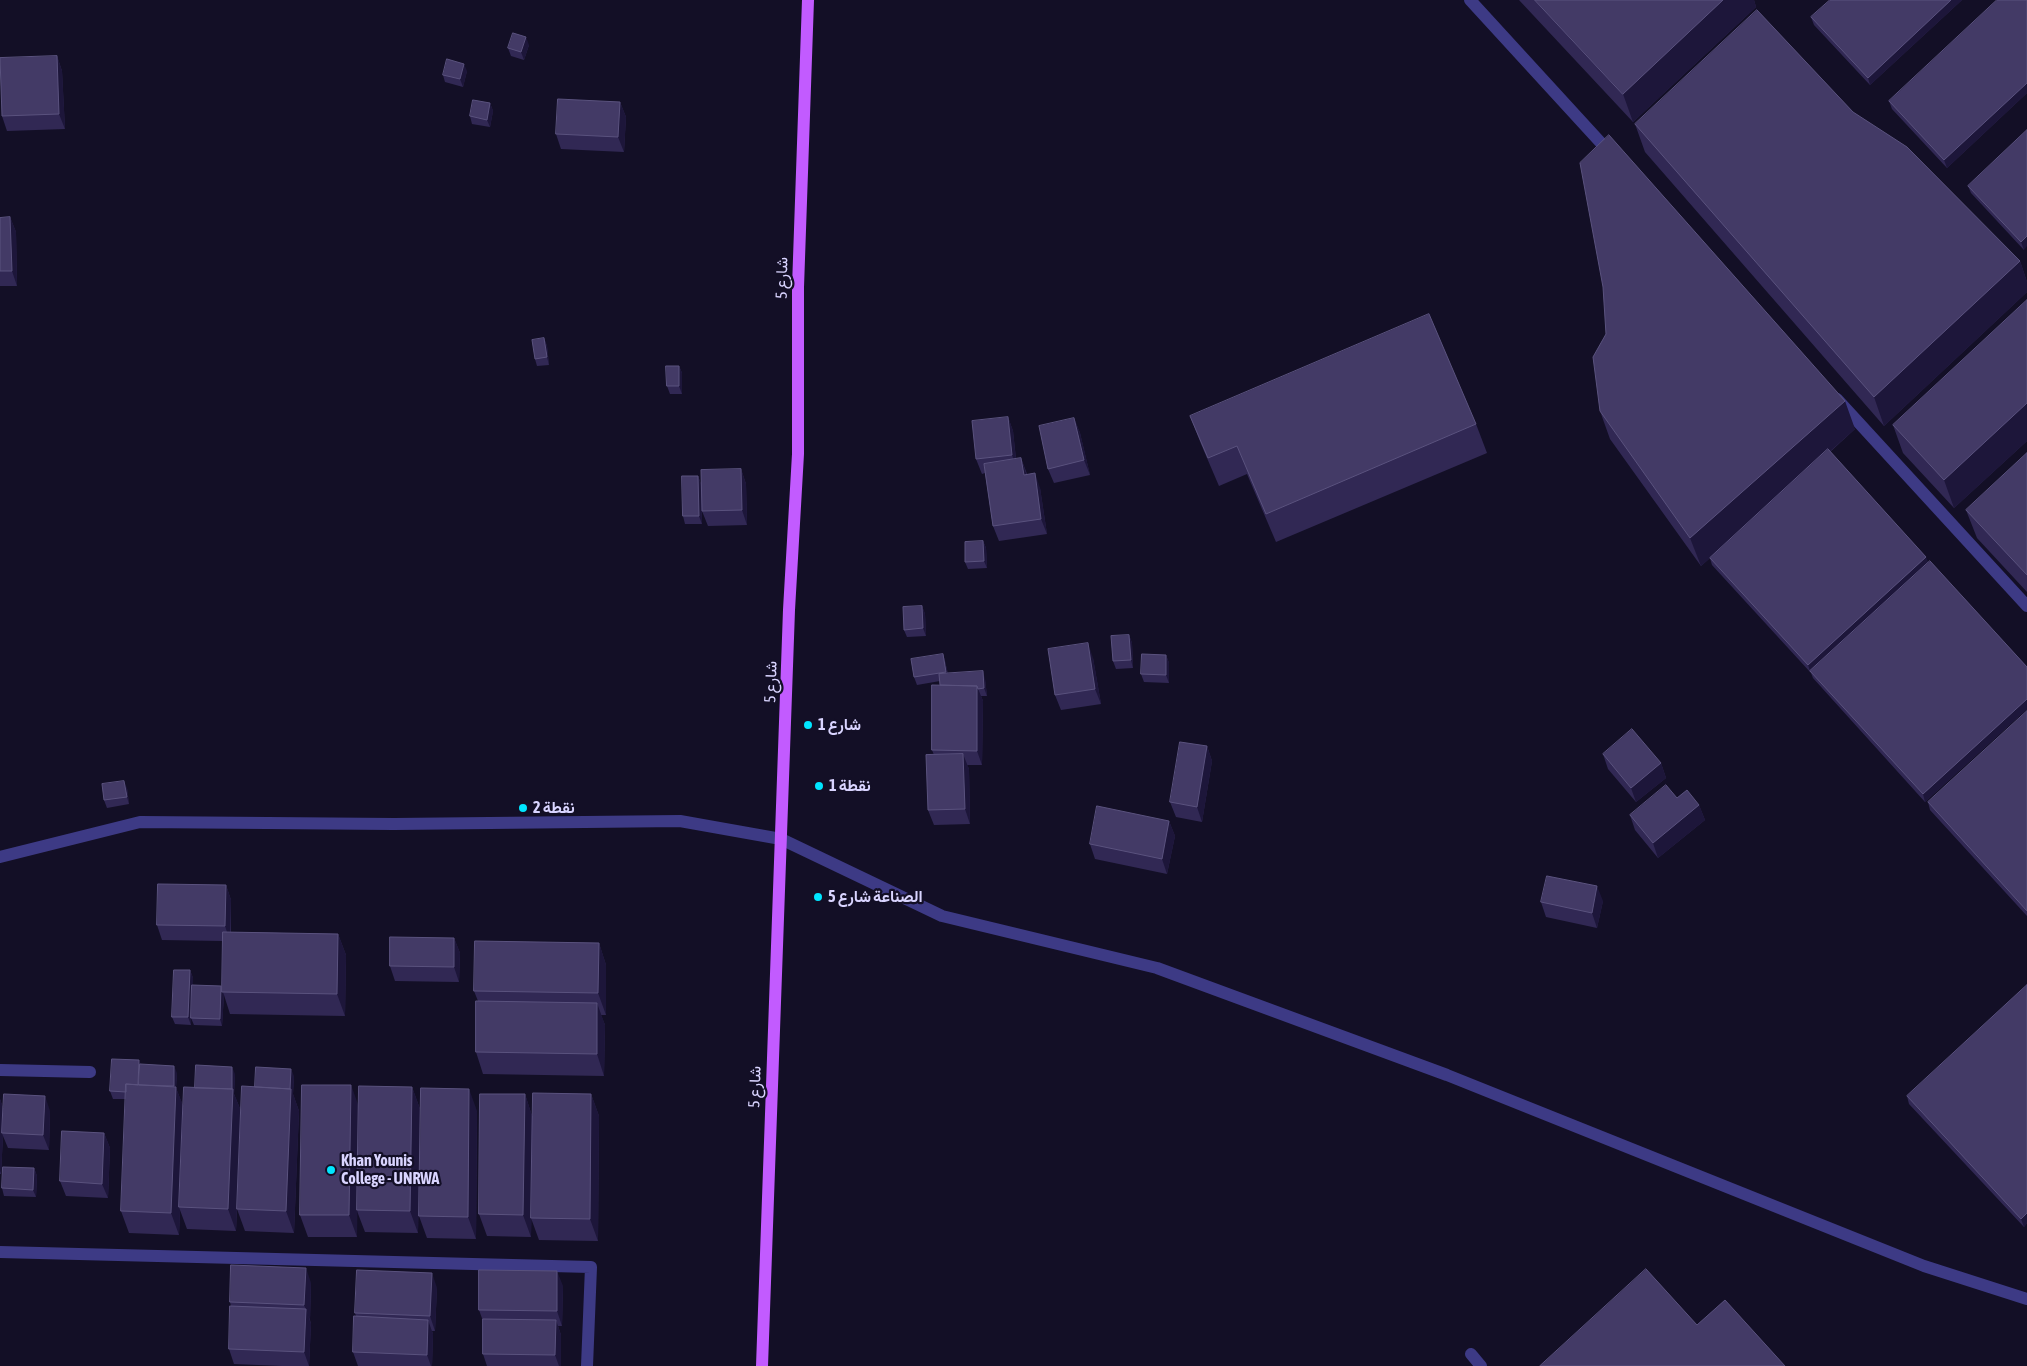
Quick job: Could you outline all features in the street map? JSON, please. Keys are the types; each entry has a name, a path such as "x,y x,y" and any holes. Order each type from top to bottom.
{"main road":[{"name":"شارع 5","path":"762,1366 789,610 798,454 798,287 808,0"}],"street":[{"path":"1470,0 1618,161"},
{"path":"1826,387 2027,606"},
{"path":"0,857 140,822 404,824 680,821 781,839 942,916 1157,968 1447,1075 1924,1266 2027,1299"},
{"path":"0,1070 90,1072"},
{"path":"0,1252 592,1267 587,1366"},
{"path":"1471,1354 1481,1366"}],"building":[{"path":"1535,0 1723,0 1623,94"},
{"path":"1830,0 1951,0 1868,78 1811,17"},
{"path":"1997,0 2027,0 2027,83 1944,160 1889,101"},
{"path":"1757,10 1853,112 1907,147 2020,261 1874,397 1635,124"},
{"path":"513,33 526,37 521,52 508,48"},
{"path":"57,56 59,114 2,116 0,58"},
{"path":"447,59 464,64 460,79 443,75"},
{"path":"558,99 620,102 618,137 556,134"},
{"path":"473,100 490,103 487,120 470,116"},
{"path":"2027,130 2027,236 2021,242 1968,186"},
{"path":"1609,135 1845,401 1690,538 1600,411 1593,357 1606,334 1603,287 1580,163"},
{"path":"10,217 12,271 0,271 0,218"},
{"path":"2027,300 2027,403 1944,480 1893,425"},
{"path":"1429,314 1476,424 1266,514 1237,446 1208,458 1190,416"},
{"path":"544,338 547,357 535,359 532,340"},
{"path":"666,366 679,366 679,386 667,386"},
{"path":"1008,417 1012,455 976,459 972,421"},
{"path":"1074,418 1084,460 1048,469 1039,426"},
{"path":"1828,449 1926,557 1808,665 1710,558"},
{"path":"2027,453 2027,575 1966,510"},
{"path":"1021,458 1024,475 1035,473 1041,519 993,526 984,464"},
{"path":"741,469 742,510 702,511 701,470"},
{"path":"682,476 698,476 699,516 683,516"},
{"path":"983,541 984,561 965,562 965,542"},
{"path":"1930,561 2027,667 2027,699 1923,794 1810,671"},
{"path":"922,606 923,628 904,630 903,607"},
{"path":"1129,635 1131,660 1113,661 1111,636"},
{"path":"1088,643 1095,689 1055,695 1048,649"},
{"path":"943,654 946,672 914,677 911,659"},
{"path":"1142,654 1166,655 1166,675 1141,674"},
{"path":"983,671 984,688 978,689 977,686 940,685 939,674"},
{"path":"932,685 977,686 977,751 932,750"},
{"path":"2027,711 2027,911 1928,802"},
{"path":"1632,729 1661,763 1631,788 1603,754"},
{"path":"1180,742 1207,746 1197,807 1170,802"},
{"path":"963,754 965,809 928,810 926,755"},
{"path":"124,781 127,797 104,800 102,784"},
{"path":"1666,785 1677,798 1687,790 1699,805 1653,843 1630,815"},
{"path":"1097,806 1169,821 1162,859 1090,844"},
{"path":"1547,876 1597,886 1592,913 1541,902"},
{"path":"158,884 226,885 225,926 157,925"},
{"path":"223,932 338,934 337,994 222,992"},
{"path":"390,937 454,938 454,967 390,966"},
{"path":"475,941 599,943 598,993 474,991"},
{"path":"174,970 190,970 188,1017 172,1017"},
{"path":"192,985 221,986 220,1019 191,1018"},
{"path":"2027,985 2027,1213 2021,1219 1907,1096"},
{"path":"476,1001 597,1003 597,1054 476,1052"},
{"path":"112,1059 139,1060 138,1085 126,1084 126,1092 110,1091"},
{"path":"140,1064 174,1066 174,1086 139,1085"},
{"path":"196,1065 232,1067 232,1089 195,1088"},
{"path":"256,1067 291,1069 290,1089 255,1087"},
{"path":"126,1084 176,1087 171,1213 121,1211"},
{"path":"302,1085 351,1085 349,1215 300,1215"},
{"path":"242,1086 291,1089 286,1211 237,1209"},
{"path":"359,1086 412,1087 410,1211 357,1210"},
{"path":"184,1087 233,1089 228,1209 179,1207"},
{"path":"421,1088 469,1089 468,1217 419,1216"},
{"path":"533,1093 591,1094 590,1219 531,1218"},
{"path":"4,1094 45,1096 43,1135 2,1133"},
{"path":"480,1094 525,1094 523,1215 479,1214"},
{"path":"62,1131 104,1133 102,1184 60,1181"},
{"path":"3,1167 34,1168 33,1190 2,1188"},
{"path":"231,1265 306,1268 304,1305 230,1302"},
{"path":"1646,1269 1697,1325 1725,1300 1785,1366 1540,1366"},
{"path":"357,1270 432,1273 430,1316 355,1313"},
{"path":"479,1270 557,1271 557,1311 479,1310"},
{"path":"230,1306 306,1309 304,1352 229,1349"},
{"path":"354,1316 428,1320 427,1355 353,1352"},
{"path":"483,1319 556,1320 555,1355 483,1354"}],"place":[{"name":"شارع 1","path":"808,725"},
{"name":"نقطة 1","path":"819,786"},
{"name":"نقطة 2","path":"523,808"},
{"name":"الصناعة شارع 5","path":"818,897"},
{"name":"Khan Younis College - UNRWA","path":"331,1170"}]}
